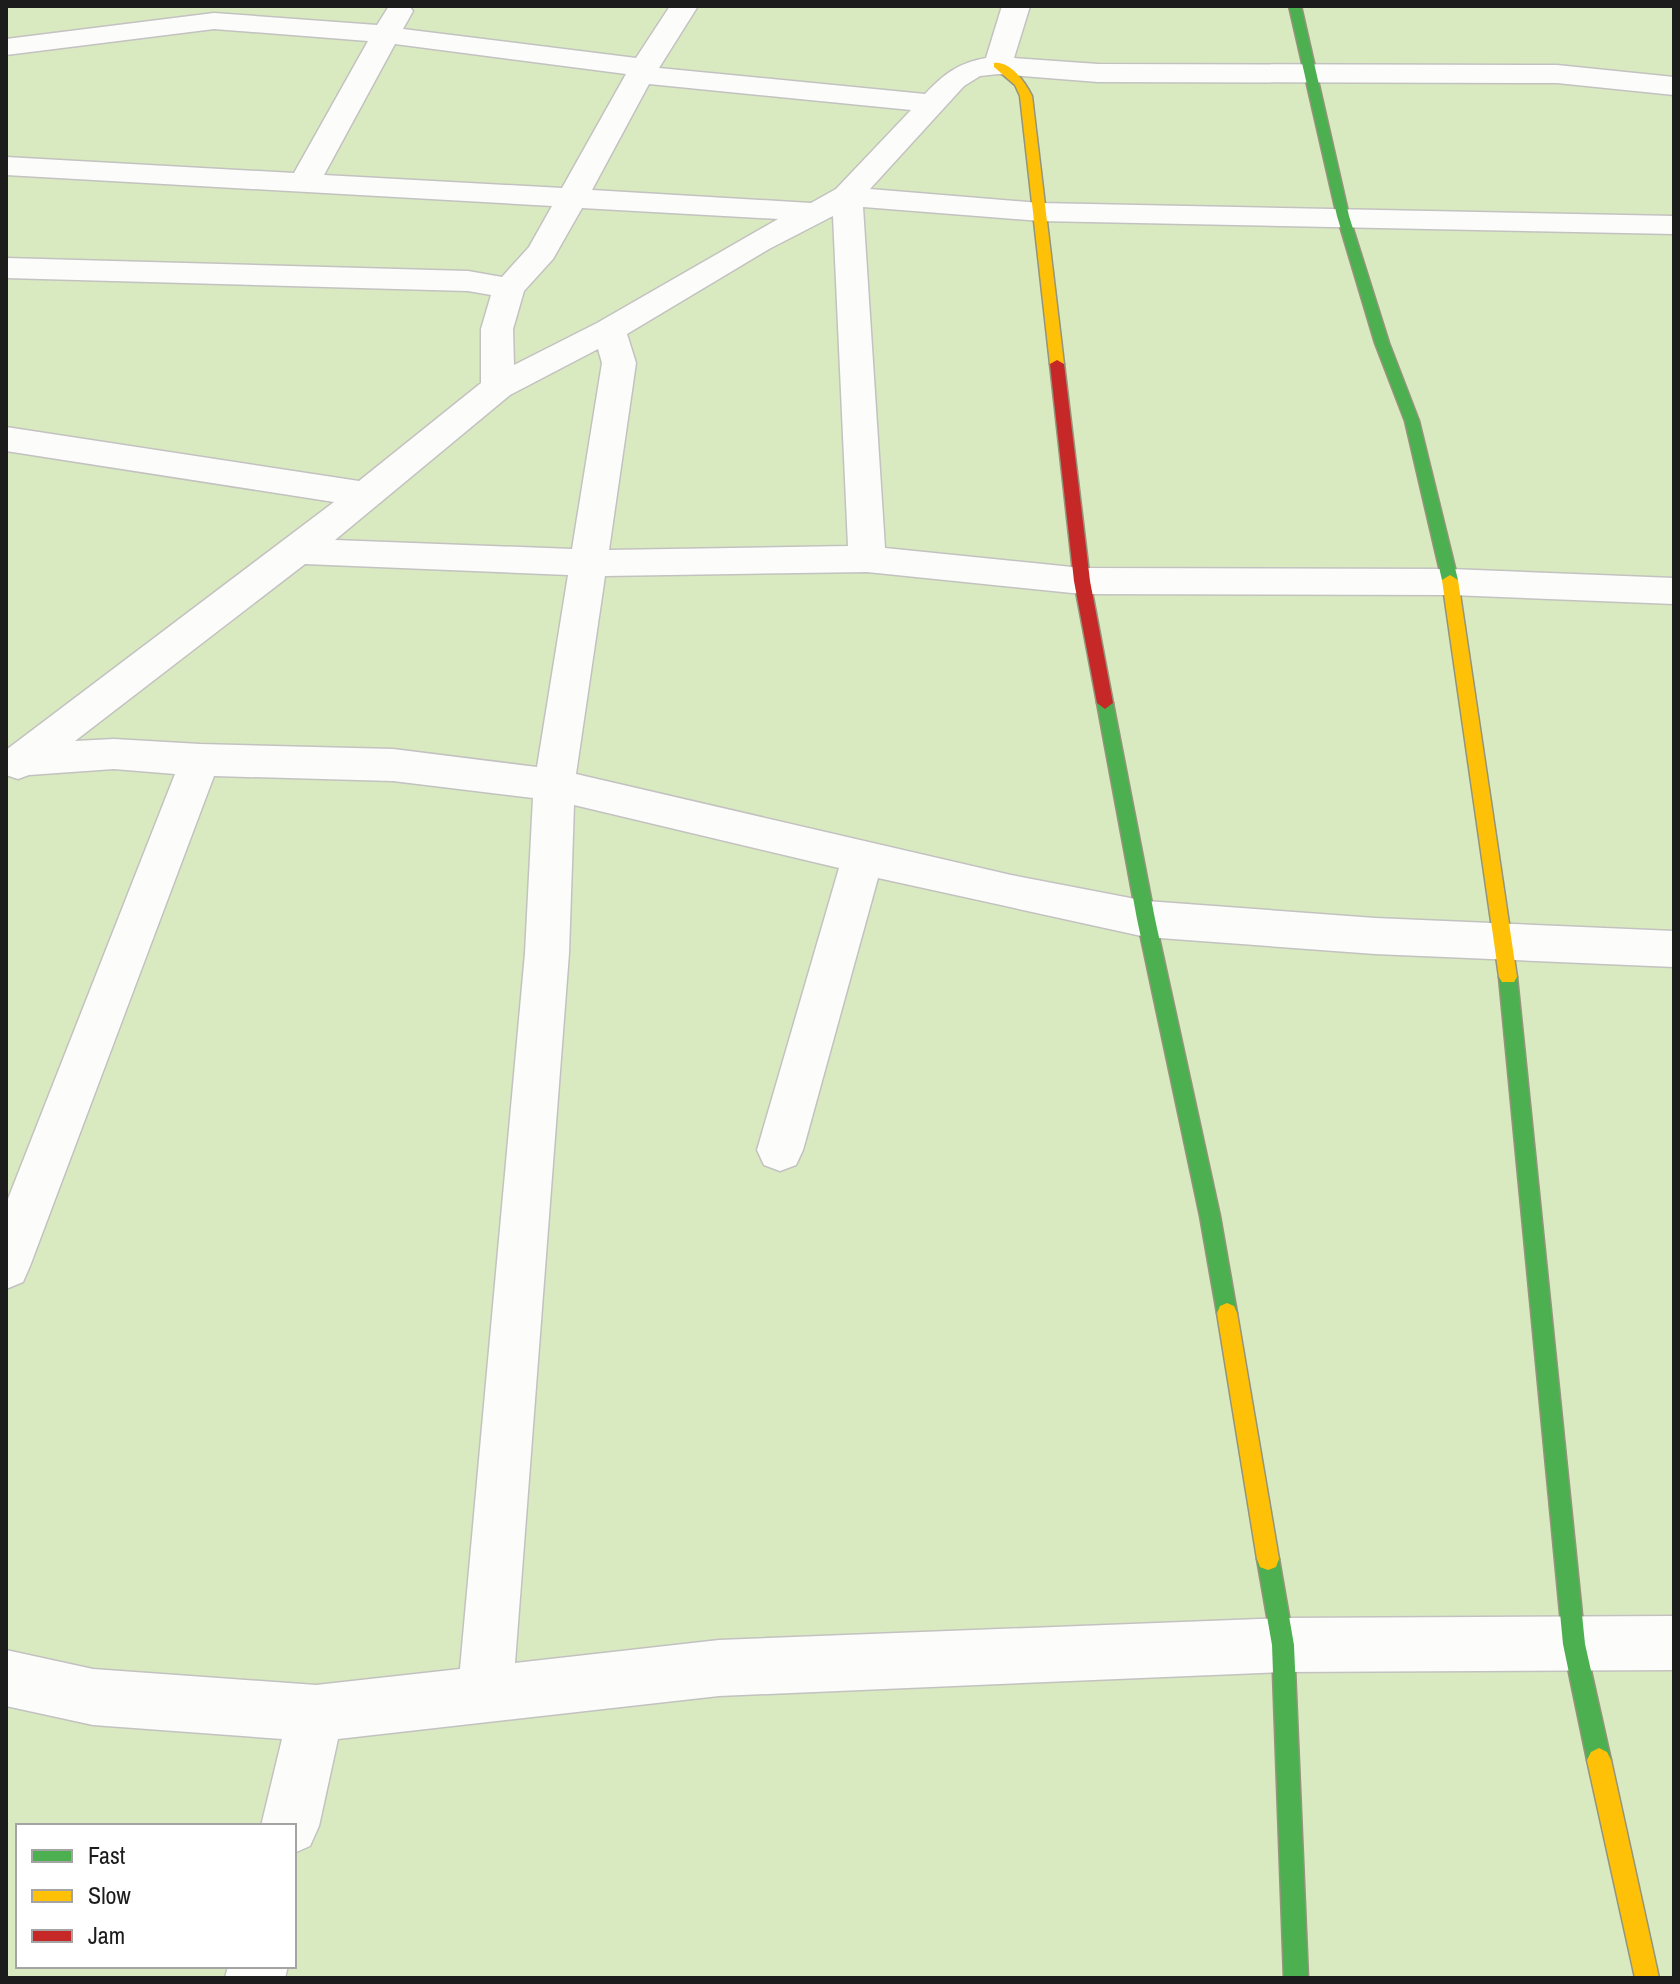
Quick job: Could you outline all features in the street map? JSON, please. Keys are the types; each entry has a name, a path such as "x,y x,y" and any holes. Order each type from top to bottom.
{"street":[{"path":"304,183 402,6"},
{"path":"498,387 497,329 509,288 542,252 642,71 684,6"},
{"path":"998,65 1016,6"},
{"path":"1295,6 1343,216 1382,343 1412,421 1451,582 1505,943 1574,1644 1647,1978"},
{"path":"8,53 167,17 384,34 642,71 932,103"},
{"path":"998,65 1020,83 1026,96 1082,581 1146,919 1210,1216 1283,1645 1296,1978"},
{"path":"14,766 297,551 498,387 609,330 758,242 847,196 954,80 972,69 998,65 1098,73 1557,74 1674,86"},
{"path":"6,166 816,212"},
{"path":"847,196 1040,212 1674,225"},
{"path":"847,196 867,559"},
{"path":"6,268 468,281 509,288"},
{"path":"485,1695 547,953 554,785 591,563 619,363 609,330"},
{"path":"6,439 367,495"},
{"path":"297,551 591,563 867,559 1082,581 1451,582 1674,591"},
{"path":"14,766 114,754 200,760 393,765 554,785 863,858 1146,919 1505,943 1674,949"},
{"path":"6,1266 200,760"},
{"path":"780,1150 863,858"},
{"path":"6,1678 93,1697 316,1713 719,1668 1283,1645 1674,1643"},
{"path":"290,1824 316,1713"}],"green space":[{"path":"6,6 1674,6 1674,1978 6,1978"}],"traffic: fast":[{"path":"1295,6 1343,216 1382,343 1412,421 1450,580"},
{"path":"1105,703 1227,1313"},
{"path":"1508,977 1574,1644 1599,1760"},
{"path":"1268,1559 1283,1645 1296,1978"}],"traffic: slow":[{"path":"998,65 1020,83 1026,96 1057,364"},
{"path":"1450,580 1508,977"},
{"path":"1227,1313 1268,1559"},
{"path":"1599,1760 1647,1978"}],"traffic: jam":[{"path":"1057,364 1082,581 1105,703"}]}
